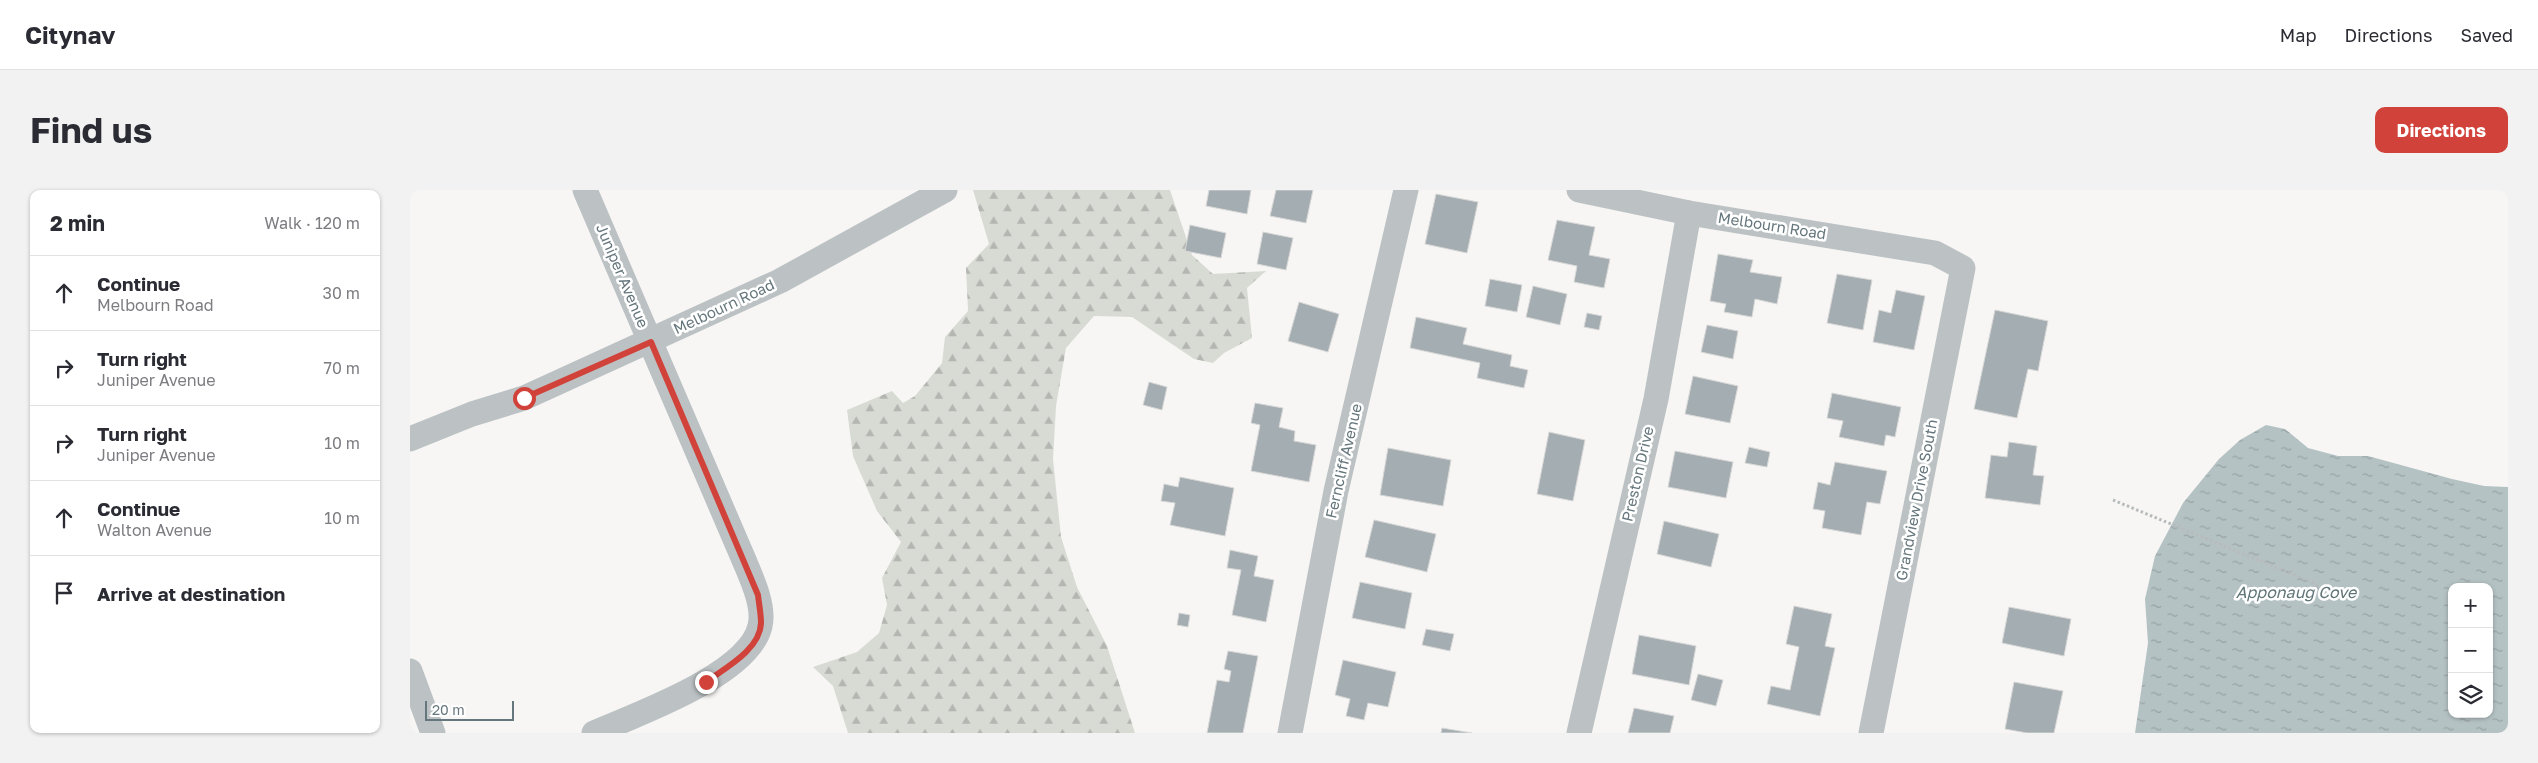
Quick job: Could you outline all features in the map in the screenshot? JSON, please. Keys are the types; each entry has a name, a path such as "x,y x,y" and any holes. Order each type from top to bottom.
{"street":[{"name":"Juniper Avenue","path":"585,190 758,595 761,624 754,642 734,662 706,682 594,733"},
{"name":"Melbourn Road","path":"410,439 472,414 524,398 651,342 780,282 946,190"},
{"name":"Ferncliff Avenue","path":"1290,733 1336,491 1406,190"},
{"name":"Melbourn Road","path":"1579,190 1689,213 1936,252 1963,268"},
{"name":"Preston Drive","path":"1579,733 1656,399 1689,213"},
{"name":"Grandview Drive South","path":"1871,733 1963,268"},
{"path":"410,671 433,733"}],"path":[{"path":"2113,500 2333,592"}],"green space":[{"path":"973,190 1170,190 1192,255 1213,274 1266,271 1247,288 1252,338 1224,353 1213,363 1194,359 1132,317 1094,316 1066,348 1056,406 1053,459 1061,537 1077,587 1107,646 1135,733 848,733 833,686 813,667 857,652 879,633 887,605 882,578 901,542 877,511 853,456 847,410 892,391 903,403 915,396 942,363 945,337 968,311 966,268 989,244"}],"water":[{"name":"Apponaug Cove","path":"2266,425 2285,429 2308,448 2338,456 2368,456 2452,479 2484,486 2508,487 2508,733 2135,733 2148,643 2145,599 2155,556 2183,503 2219,459 2240,440"}],"building":[{"path":"1209,190 1251,190 1247,214 1206,206"},
{"path":"1276,190 1313,190 1306,223 1270,216"},
{"path":"1436,194 1478,202 1467,253 1425,244"},
{"path":"1557,220 1595,227 1589,255 1610,259 1604,288 1574,282 1577,266 1548,260"},
{"path":"1190,225 1226,233 1221,258 1185,251"},
{"path":"1263,232 1293,238 1286,270 1257,264"},
{"path":"1718,254 1753,260 1750,272 1782,277 1777,304 1755,299 1752,317 1724,312 1726,304 1710,301"},
{"path":"1837,274 1872,280 1863,330 1827,323"},
{"path":"1490,279 1522,285 1517,312 1485,306"},
{"path":"1533,286 1567,294 1560,325 1526,317"},
{"path":"1896,290 1925,296 1914,350 1873,342 1879,310 1891,313"},
{"path":"1299,302 1339,314 1328,352 1288,341"},
{"path":"1995,310 2048,321 2038,371 2028,369 2017,418 1974,409"},
{"path":"1587,313 1602,316 1599,330 1584,327"},
{"path":"1416,317 1467,328 1463,344 1512,355 1510,366 1528,370 1524,388 1477,378 1480,363 1410,348"},
{"path":"1707,325 1738,331 1733,359 1701,352"},
{"path":"1693,376 1738,386 1730,423 1685,414"},
{"path":"1149,382 1167,387 1162,410 1143,405"},
{"path":"1832,393 1901,407 1895,437 1886,435 1884,446 1839,437 1843,421 1827,418"},
{"path":"1255,403 1283,408 1279,427 1295,431 1294,441 1316,445 1309,482 1251,471 1260,425 1251,423"},
{"path":"1549,432 1585,440 1573,501 1537,494"},
{"path":"2009,442 2037,446 2033,475 2044,476 2040,505 1985,498 1991,455 2007,457"},
{"path":"1749,447 1770,452 1767,467 1745,463"},
{"path":"1388,448 1451,460 1443,506 1380,495"},
{"path":"1675,451 1733,462 1726,498 1668,487"},
{"path":"1835,462 1887,471 1880,504 1867,502 1861,535 1822,528 1825,511 1813,509 1818,482 1830,485"},
{"path":"1180,477 1234,488 1225,536 1170,525 1175,503 1161,501 1164,484 1178,487"},
{"path":"1374,520 1436,534 1427,572 1365,557"},
{"path":"1664,521 1719,534 1711,567 1657,554"},
{"path":"1230,550 1258,556 1254,576 1274,580 1266,622 1232,615 1241,570 1227,568"},
{"path":"1360,582 1412,593 1405,629 1352,618"},
{"path":"1794,606 1832,614 1825,646 1835,648 1820,716 1767,704 1771,686 1790,690 1799,647 1786,644"},
{"path":"2009,607 2071,619 2064,656 2002,643"},
{"path":"1179,613 1190,615 1188,627 1177,625"},
{"path":"1426,629 1454,634 1450,651 1422,645"},
{"path":"1639,635 1696,646 1689,685 1632,674"},
{"path":"1228,651 1258,656 1243,733 1207,733 1217,680 1229,682 1231,671 1224,669"},
{"path":"1343,660 1396,672 1388,707 1368,703 1364,720 1346,716 1350,699 1335,695"},
{"path":"1698,674 1723,680 1716,706 1691,700"},
{"path":"2014,682 2063,691 2054,733 2027,733 2005,729"},
{"path":"1634,708 1674,716 1670,733 1628,733"},
{"path":"1442,728 1472,733 1441,733"}],"route":[{"path":"524,398 651,342 758,595 761,624 754,642 734,662 706,682"}]}
